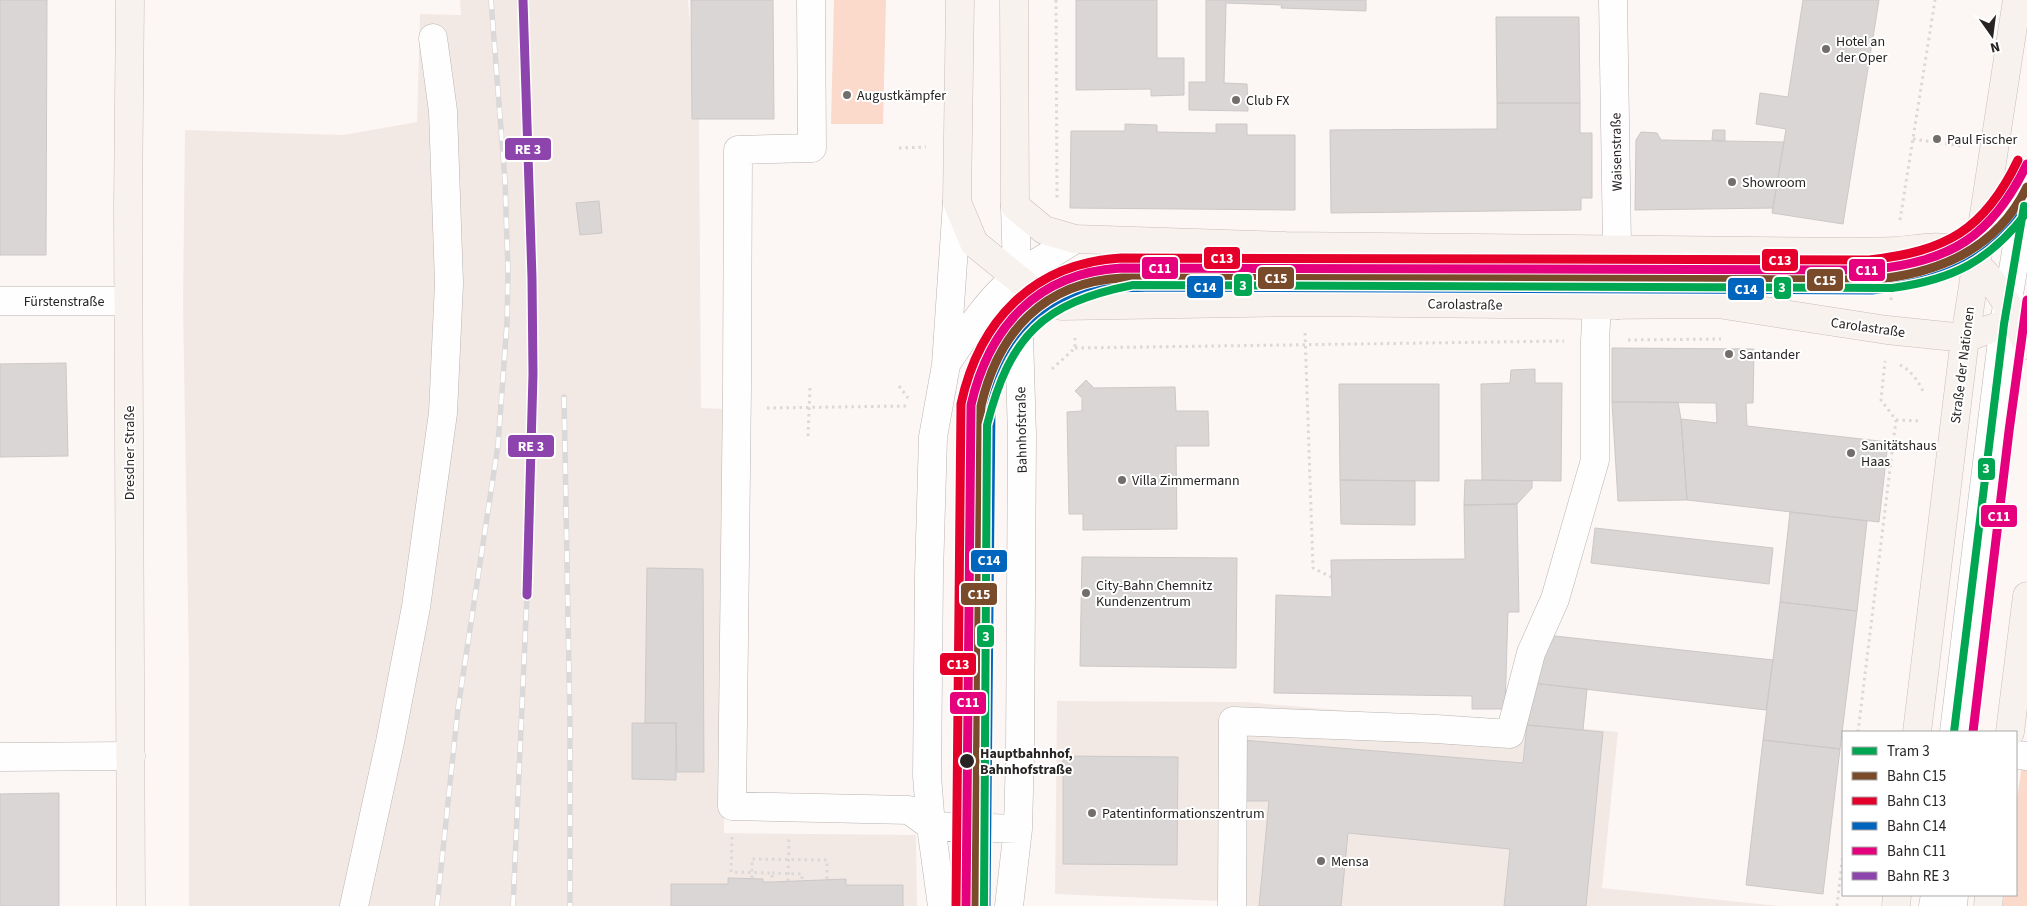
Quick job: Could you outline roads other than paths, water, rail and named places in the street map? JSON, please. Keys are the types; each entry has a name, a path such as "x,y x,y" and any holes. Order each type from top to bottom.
{"main road":[{"name":"Dresdner Straße","path":"130,0 128,301 131,906"},
{"path":"957,202 960,0"},
{"name":"Bahnhofstraße","path":"1014,0 1015,206"},
{"name":"Straße der Nationen","path":"1917,731 1965,338 2017,0"},
{"name":"Carolastraße","path":"957,202 974,243 1038,295 1062,306 1304,302 1608,305 1718,304 1887,330 1965,338 2019,320"},
{"path":"1015,206 1044,230 1075,240 1286,246 1618,249 1897,251 1933,247 1954,250 1976,264 1983,270 2019,320"},
{"path":"2010,731 2027,596"}],"street":[{"path":"811,0 812,148 738,150 732,806 909,810 931,826 1018,830"},
{"name":"Waisenstraße","path":"1232,906 1233,721 1436,729 1510,734 1530,653 1555,599 1596,460 1595,341 1608,305 1618,249 1613,0"},
{"path":"354,906 390,742 416,607 443,413 449,284 443,111 434,38"},
{"path":"1973,731 2019,320 2027,186"},
{"path":"946,365 957,202"},
{"name":"Bahnhofstraße","path":"1009,906 1018,830 1020,743 1021,405 1015,206"},
{"path":"942,906 931,826 927,776 929,574 933,437 926,406 946,365 973,323 1016,277 1075,240"},
{"name":"Fürstenstraße","path":"0,301 128,301"},
{"path":"1954,731 2019,320"},
{"path":"0,757 131,756"}],"tram line":[{"name":"3","path":"1954,731 2004,324 2024,206"},
{"name":"3","path":"984,906 987,425 996,394 1019,346 1034,328 1053,314 1075,302 1133,285 1892,288 1933,280 1968,265 1999,243 2027,212"},
{"path":"972,906 985,816"}],"railway":[{"path":"437,906 458,708 498,445 507,323 508,270 505,181 491,0"},
{"path":"564,397 570,727 570,906"},
{"path":"513,906 527,595"}],"rail line":[{"name":"C13","path":"956,906 961,404 969,374 981,347 996,323 1015,302 1036,285 1061,271 1090,262 1121,258 1869,260 1920,251 1960,233 1991,204 2018,160"},
{"name":"C11","path":"966,906 971,405 979,377 990,351 1004,329 1021,309 1041,293 1065,281 1091,272 1121,268 1870,270 1924,260 1946,252 1965,241 1983,228 1999,211 2027,164"},
{"name":"C15","path":"976,906 981,406 999,356 1012,334 1028,316 1047,301 1069,289 1094,282 1122,278 1870,280 1918,272 1941,265 1962,255 1981,243 1999,228 2014,209 2027,187"},
{"name":"C14","path":"986,906 991,407 1005,365 1016,347 1028,331 1060,305 1080,296 1102,290 1148,287 1872,290 1919,282 1960,267 1996,243 2012,227 2027,207"},
{"name":"C11","path":"1973,731 2009,431 2027,300"}],"place":[{"name":"Hotel an der Oper","path":"1826,49"},
{"name":"Augustkämpfer","path":"847,95"},
{"name":"Club FX","path":"1236,100"},
{"name":"Paul Fischer","path":"1937,139"},
{"name":"Showroom","path":"1732,182"},
{"name":"Santander","path":"1729,354"},
{"name":"Sanitätshaus Haas","path":"1851,453"},
{"name":"Villa Zimmermann","path":"1122,480"},
{"name":"City-Bahn Chemnitz Kundenzentrum","path":"1086,593"},
{"name":"Hauptbahnhof, Bahnhofstraße","path":"967,761"},
{"name":"Patentinformationszentrum","path":"1092,813"},
{"name":"Mensa","path":"1321,861"}]}
